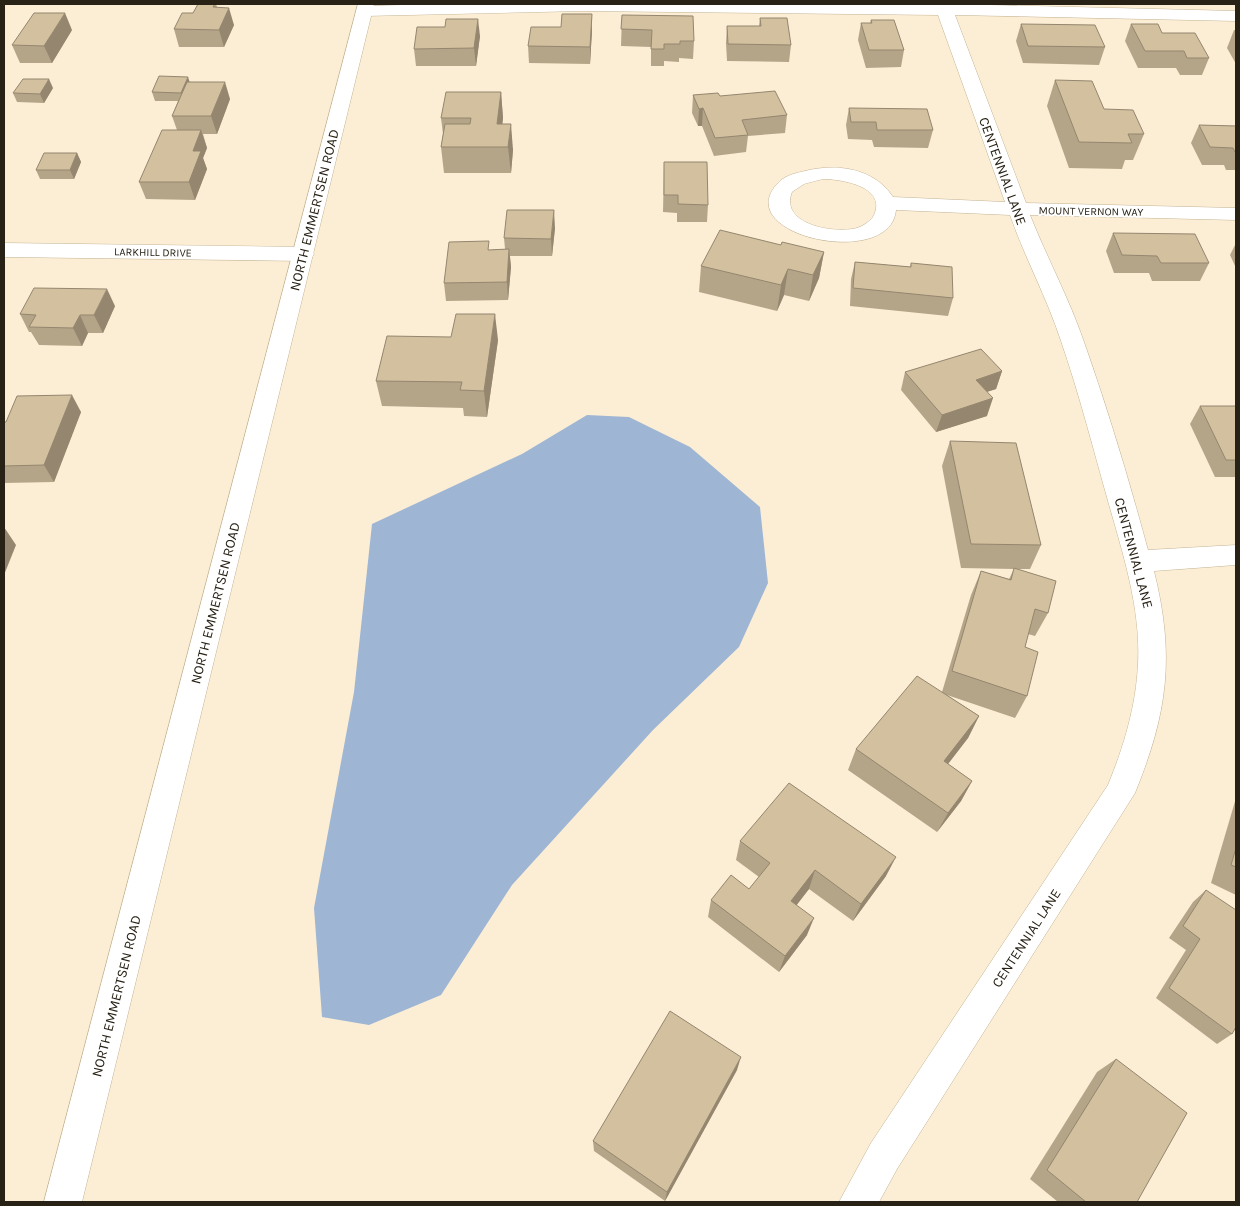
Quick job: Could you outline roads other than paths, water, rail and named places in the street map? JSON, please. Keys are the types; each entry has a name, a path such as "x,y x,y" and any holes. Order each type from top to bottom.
{"street":[{"path":"365,7 613,5 943,7 1236,16"},
{"name":"NORTH EMMERTSEN ROAD","path":"63,1202 365,7"},
{"name":"CENTENNIAL LANE","path":"858,1202 884,1156 1120,793 1134,758 1145,722 1151,688 1153,653 1151,618 1139,561 1073,342 1060,307 1034,253 943,7"},
{"path":"823,173 834,173 864,180 882,193 886,202 888,207 885,219 875,228 861,234 846,237 823,236 797,226 784,215 779,199 783,190 793,181 823,173"},
{"name":"MOUNT VERNON WAY","path":"886,202 1018,209 1236,214"},
{"name":"LARKHILL DRIVE","path":"4,250 303,254"},
{"path":"1139,561 1236,555"}],"water":[{"path":"587,415 629,417 690,447 760,507 768,583 739,647 653,730 512,885 441,995 369,1025 322,1017 314,908 354,692 372,524 522,454"}]}
